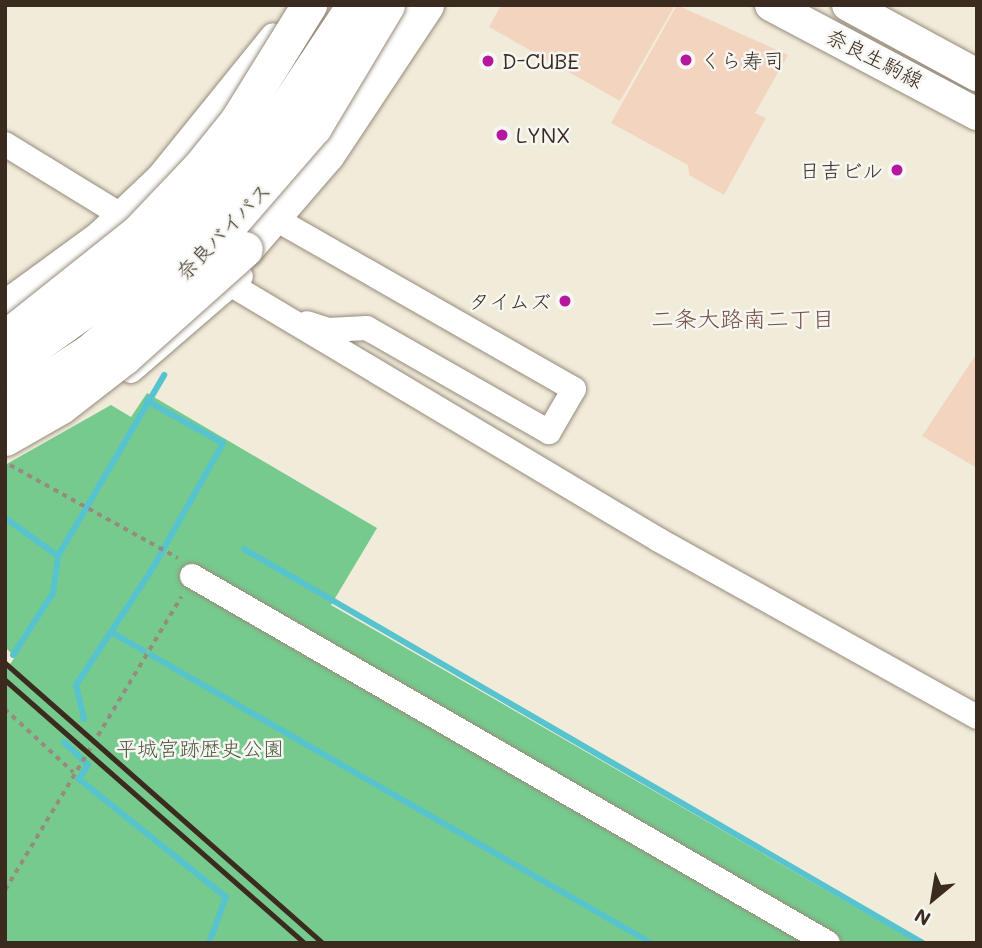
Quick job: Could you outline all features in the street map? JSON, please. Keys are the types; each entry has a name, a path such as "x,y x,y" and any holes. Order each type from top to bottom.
{"highway":[{"path":"5,338 137,233 199,168 237,121 309,5"},
{"name":"奈良バイパス","path":"5,367 120,285 188,222 283,112 354,5"},
{"name":"奈良バイパス","path":"5,406 90,351 211,247 314,127 387,5"},
{"path":"5,438 114,365 245,249 327,154 429,5"}],"main road":[{"name":"奈良生駒線","path":"771,5 977,114"},
{"name":"奈良生駒線","path":"848,5 977,75"}],"street":[{"path":"5,302 120,213 222,104 294,5"},
{"path":"5,453 91,401 232,287 288,226 358,137 420,37 429,5"},
{"path":"5,144 120,213 232,287 659,540 977,718"},
{"path":"277,312 328,330 367,328 549,432 574,389 288,226"},
{"path":"192,576 828,943"}],"path":[{"path":"5,463 171,555"},
{"path":"5,890 192,576"},
{"path":"5,709 73,772"}],"shaded area":[{"path":"501,5 675,5 620,101 489,27"},
{"path":"677,5 788,55 755,113 766,118 724,195 689,175 688,165 611,123"},
{"path":"977,353 977,468 922,436"}],"green space":[{"name":"平城宮跡歴史公園","path":"147,393 377,528 331,605 918,943 5,943 5,671 15,657 5,647 5,465 111,405 131,417"}],"waterway":[{"path":"13,655 53,593 58,556 164,375"},
{"path":"84,719 76,685 151,571 223,443 147,401"},
{"path":"5,518 58,556"},
{"path":"244,549 923,943"},
{"path":"111,632 144,651"},
{"path":"151,655 651,943"},
{"path":"64,742 88,765 79,779 226,897 209,943"}],"railway":[{"path":"5,663 323,943"},
{"path":"5,680 304,943"}],"place":[{"name":"くら寿司","path":"686,60"},
{"name":"D-CUBE","path":"488,61"},
{"name":"LYNX","path":"502,135"},
{"name":"日吉ビル","path":"897,170"},
{"name":"タイムズ","path":"565,301"}],"district":[{"name":"二条大路南二丁目","path":"743,318"}]}
